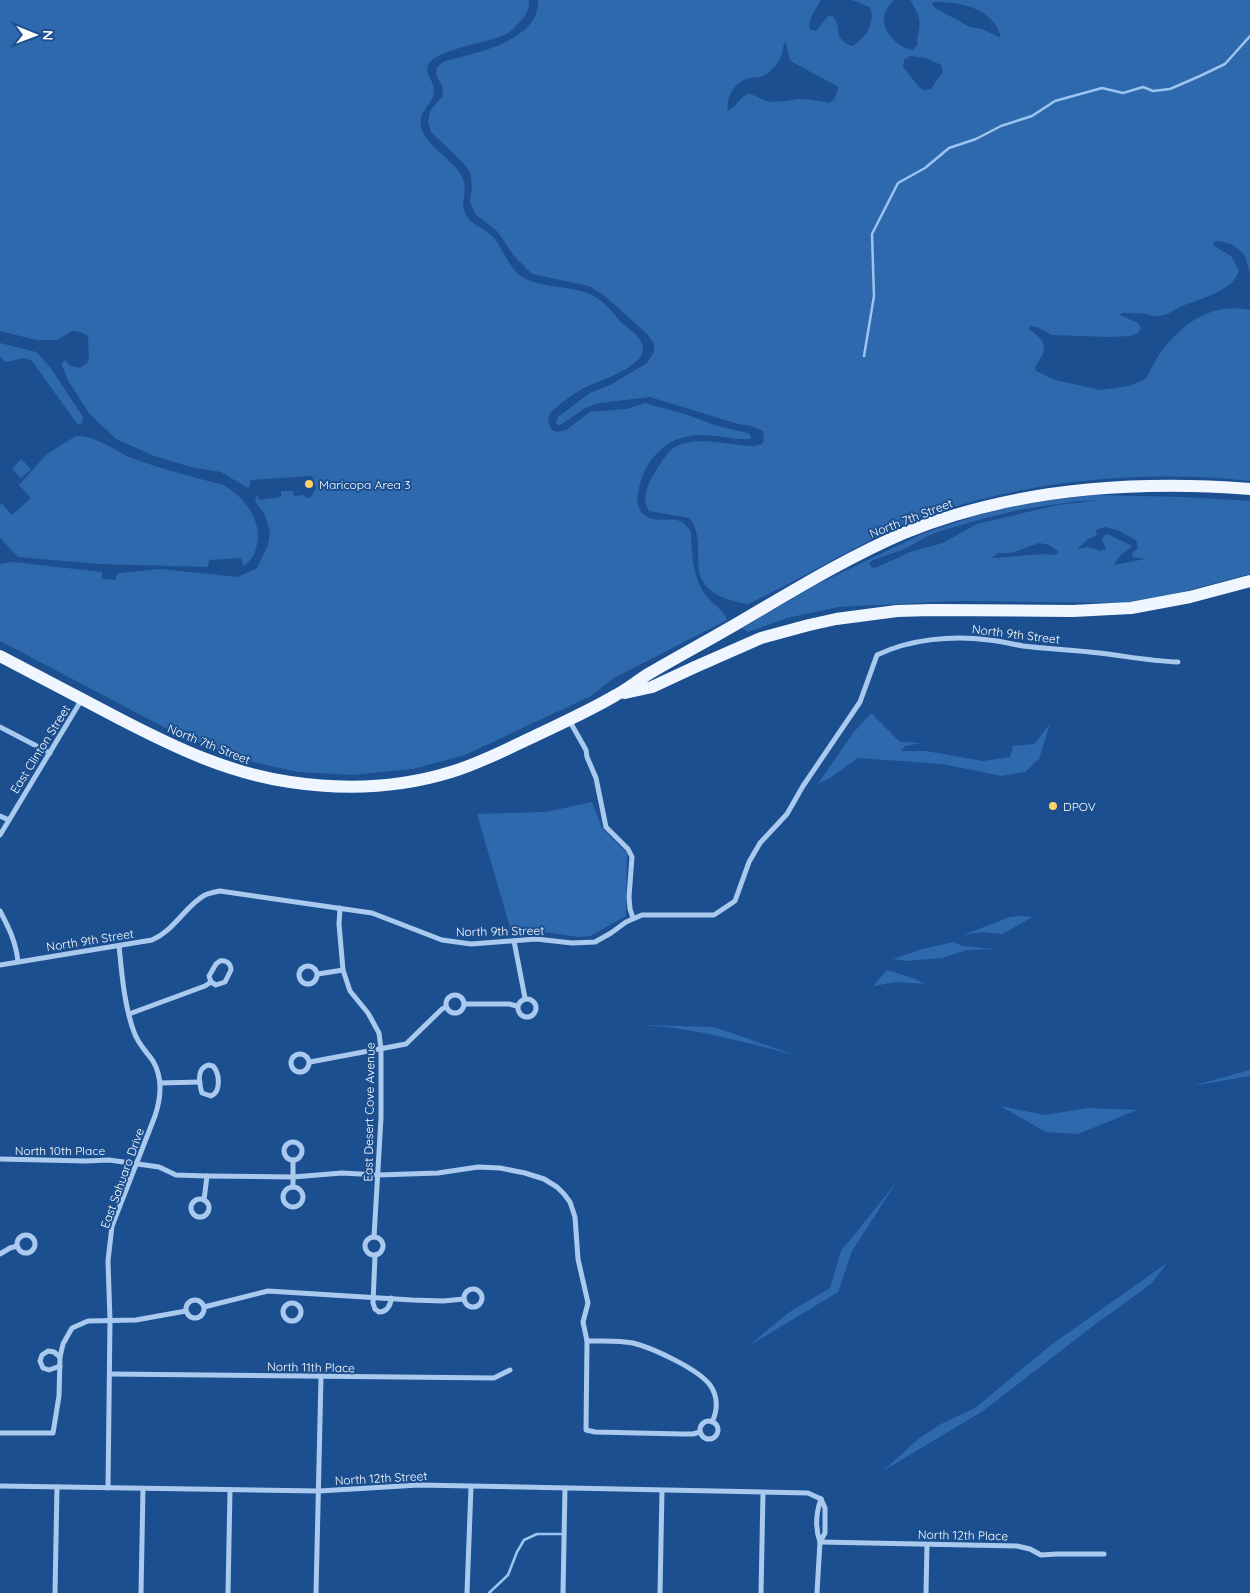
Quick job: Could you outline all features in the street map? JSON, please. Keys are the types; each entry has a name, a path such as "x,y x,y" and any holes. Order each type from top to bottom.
{"main road":[{"name":"North 7th Street","path":"0,656 162,740 226,768 269,779 315,785 343,787 386,784 423,779 450,772 492,756 569,720 618,694 648,674 831,568 908,532 971,511 1021,498 1090,489 1195,486 1250,489"},
{"path":"1130,487 1145,490 1250,498"},
{"name":"North 7th Street","path":"618,694 652,687 695,666 761,638 836,619 931,610 1073,611 1131,608 1190,597 1250,581"}],"street":[{"name":"North 9th Street","path":"18,962 152,940 164,935 206,895 220,891 372,913 442,940 471,944 536,939 572,943 595,942 633,918 642,915 714,915 735,901 749,862 760,843 787,814 820,760 843,730 860,702 877,655 892,648 930,640 961,638 1098,653 1150,661 1178,662"},
{"name":"East Clinton Street","path":"0,835 82,700"},
{"path":"569,720 586,750 596,778 606,827 628,849 632,857 629,897 633,918"},
{"path":"0,727 50,753"},
{"path":"0,816 9,820"},
{"name":"East Desert Cove Avenue","path":"340,908 339,924 343,970 350,991 368,1013 379,1033 381,1049 381,1118 374,1237"},
{"path":"0,911 13,936 18,962 0,965"},
{"path":"514,941 525,998"},
{"name":"East Sahuaro Drive","path":"108,1488 110,1320 108,1261 112,1226 159,1104 160,1083 152,1060 137,1042 128,1014 119,946"},
{"path":"222,960 230,964 231,970 225,982 216,986 211,982 210,974 216,964 222,960"},
{"path":"318,974 343,970"},
{"path":"128,1014 211,982"},
{"path":"455,994 462,998 464,1004 462,1010 456,1013 450,1012 446,1007 447,998 455,994"},
{"path":"525,998 531,999 536,1004 536,1010 532,1015 526,1017 521,1015 518,1006 519,1002 525,998"},
{"path":"464,1004 509,1004 518,1006"},
{"path":"310,1062 406,1044 446,1007"},
{"path":"211,1065 215,1068 218,1089 216,1093 210,1096 205,1095 201,1090 200,1082 200,1070 204,1066 211,1065"},
{"path":"160,1083 200,1082"},
{"name":"North 10th Place","path":"0,1159 109,1160 159,1166 176,1175 207,1176 292,1177 342,1173 378,1175 438,1173 478,1167 500,1168 525,1173 544,1179 557,1187 570,1202 576,1218 578,1259 588,1302 582,1322 587,1341"},
{"path":"293,1161 293,1187"},
{"path":"204,1200 207,1176"},
{"name":"East Desert Cove Avenue","path":"374,1237 382,1241 384,1246 382,1252 375,1256 367,1253 365,1245 369,1238 374,1237"},
{"path":"0,1254 16,1246"},
{"name":"East Desert Cove Avenue","path":"373,1297 375,1256"},
{"path":"204,1307 268,1291 443,1301 464,1300"},
{"path":"291,1292 292,1303"},
{"path":"373,1297 374,1307 379,1312 384,1311 388,1307 391,1298"},
{"path":"193,1300 201,1302 204,1307 204,1313 197,1318 191,1318 186,1311 186,1305 193,1300"},
{"path":"0,1433 53,1433 59,1396 60,1357 63,1344 72,1328 88,1321 136,1320 186,1311"},
{"path":"700,1432 682,1434 595,1432 586,1430 587,1341 631,1343 652,1349 677,1361 702,1378 714,1392 716,1411 712,1422"},
{"path":"60,1357 54,1352 48,1351 42,1355 40,1361 43,1368 49,1370 60,1366"},
{"name":"North 11th Place","path":"110,1374 494,1378 510,1370"},
{"path":"316,1593 321,1377"},
{"path":"706,1421 712,1422 717,1426 716,1437 706,1440 701,1436 700,1432 702,1424 706,1421"},
{"name":"North 12th Street","path":"0,1486 319,1491 419,1485 808,1493 821,1499 825,1508 825,1533 820,1542"},
{"path":"467,1593 471,1486"},
{"path":"55,1593 57,1487"},
{"path":"563,1593 565,1488"},
{"path":"141,1593 143,1489"},
{"path":"228,1593 230,1490"},
{"path":"660,1593 662,1491"},
{"path":"761,1593 763,1493"},
{"path":"817,1593 820,1542"},
{"name":"North 12th Place","path":"820,1542 1017,1546 1030,1549 1040,1556 1104,1554"},
{"path":"926,1593 927,1545"}],"shaded area":[{"path":"0,0 529,0 529,7 525,15 509,32 500,37 452,50 433,59 427,69 434,93 421,117 421,127 429,141 454,166 463,179 465,188 463,205 467,217 493,237 518,274 540,284 579,291 597,298 641,341 643,352 639,359 631,366 584,388 554,409 548,418 552,430 557,432 566,430 590,412 626,409 645,403 688,415 717,426 748,433 751,436 751,439 745,439 701,435 690,436 670,443 649,464 640,484 637,497 638,506 646,516 654,519 680,521 691,531 694,567 699,584 703,592 722,611 727,620 614,678 591,696 465,755 413,769 352,775 298,772 240,759 175,733 0,641 0,564 13,562 102,572 102,579 115,580 117,574 120,573 159,569 238,577 257,568 268,545 270,532 265,515 255,501 257,494 259,500 281,497 281,491 293,491 294,496 304,495 306,498 311,497 316,488 312,476 250,480 250,487 246,487 221,472 191,467 154,456 116,439 89,413 69,382 61,363 66,360 69,365 80,368 87,363 89,359 88,336 72,331 57,340 36,340 0,331"},
{"path":"538,0 821,0 811,17 809,27 811,30 816,31 828,16 832,16 837,24 841,39 852,46 865,35 871,24 872,13 870,7 852,0 894,0 885,14 884,23 889,34 897,43 913,50 918,45 919,17 910,0 1250,0 1250,272 1243,253 1236,247 1227,243 1213,242 1214,246 1231,256 1239,270 1236,277 1231,283 1216,293 1164,315 1122,313 1120,315 1138,323 1141,329 1138,333 1130,336 1110,337 1052,335 1037,327 1030,326 1029,329 1040,338 1044,346 1042,355 1035,367 1036,371 1055,380 1101,390 1129,386 1146,379 1157,358 1168,344 1187,325 1198,318 1222,309 1250,310 1250,481 1207,478 1120,478 1033,488 990,497 903,525 748,604 733,601 711,591 701,579 699,571 695,527 689,518 649,511 645,499 648,488 651,479 663,460 677,446 700,441 754,446 762,444 764,440 763,431 752,426 738,424 650,397 600,403 585,408 558,425 556,423 558,417 590,393 610,385 647,363 654,352 654,344 648,335 605,296 589,286 532,274 514,256 497,231 475,214 470,202 472,187 470,172 431,132 428,122 430,111 442,97 443,88 436,75 437,67 443,62 487,50 517,36 528,26 536,14","holes":["933,2 965,5 984,13 997,28 1001,38 982,29 970,27 935,8 932,4","785,42 792,62 837,86 838,90 835,98 830,103 799,99 771,102 749,94 728,111 729,97 734,88 746,79 766,75 782,54","910,56 926,58 941,65 943,71 931,89 923,90 903,67 904,60"]},
{"path":"0,343 36,352 50,367 83,417 82,423 78,425 32,361 24,358 6,362 0,357"},
{"path":"76,436 93,439 137,460 223,485 231,490 245,503 255,520 258,538 251,559 243,566 241,558 209,560 208,567 99,564 18,557 0,538 0,505 2,504 12,515 31,498 19,485 47,454"},
{"path":"21,459 31,469 21,478 12,469"},
{"path":"1093,495 1250,501 1250,574 1171,595 1122,603 957,601 839,607 787,618 748,632 742,628 816,585 924,533 979,515 1027,503","holes":["1101,500 1057,505 977,524 943,543 910,552 875,568 871,567 869,563 902,550 934,533 971,522 1018,510 1078,501","1105,527 1117,530 1136,540 1138,548 1132,553 1133,557 1145,559 1114,565 1120,556 1132,546 1107,534 1102,540 1106,549 1100,551 1088,547 1077,549 1088,539 1097,535 1096,530","1039,543 1049,545 1059,552 1055,555 1040,554 992,558 998,553 1011,553"]},
{"path":"871,713 900,742 922,743 905,746 901,751 926,751 983,761 1010,757 1013,746 1034,744 1050,724 1039,759 1025,772 1002,776 942,764 858,758 830,778 818,784 853,733"},
{"path":"592,802 602,828 627,853 626,916 590,936 578,937 545,932 512,934 477,814 546,812"},
{"path":"1010,917 1033,917 1002,934 983,932 963,935"},
{"path":"954,942 962,946 996,949 966,950 943,958 906,961 893,959 922,949"},
{"path":"887,970 925,984 897,982 873,986"},
{"path":"642,1025 714,1027 795,1055 700,1032"},
{"path":"1250,1070 1250,1076 1192,1086"},
{"path":"1000,1106 1045,1115 1087,1108 1137,1110 1078,1134 1046,1132"},
{"path":"896,1183 852,1251 838,1292 747,1347 788,1313 830,1288 841,1251"},
{"path":"1167,1263 1152,1283 983,1411 883,1471 918,1439 943,1423 975,1408 1051,1345"}],"waterway":[{"path":"864,356 874,296 872,234 898,183 925,168 949,148 976,139 1001,126 1032,116 1055,101 1102,88 1123,93 1143,87 1153,91 1170,89 1225,64 1250,36"},
{"path":"489,1593 508,1575 524,1540 537,1534 564,1534"}],"place":[{"name":"Maricopa Area 3","path":"309,484"},
{"name":"DPOV","path":"1053,806"}]}
